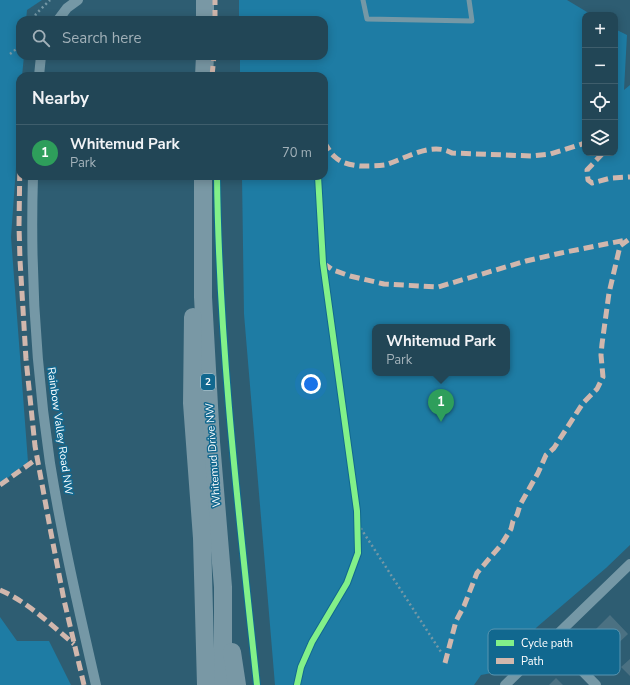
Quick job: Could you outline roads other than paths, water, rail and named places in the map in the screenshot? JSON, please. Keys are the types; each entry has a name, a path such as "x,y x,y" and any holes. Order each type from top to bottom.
{"highway":[{"path":"194,0 194,16"},
{"path":"205,0 205,16"},
{"name":"Whitemud Drive NW","path":"192,180 194,257 192,403 203,574 206,685"},
{"name":"Whitemud Drive NW","path":"203,180 204,312 223,587 223,685"},
{"path":"195,685 203,574"},
{"path":"223,587 237,685"}],"street":[{"path":"61,16 67,8 78,0"},
{"path":"39,72 41,60"},
{"name":"Rainbow Valley Road NW","path":"33,180 33,288 39,370 49,451 64,543 96,685"},
{"path":"563,629 630,564"},
{"path":"505,685 515,675"},
{"path":"586,675 596,685"}],"lane":[{"path":"363,0 367,19 472,21 469,0"}],"place":[{"name":"Whitemud Park","path":"441,422"}]}
